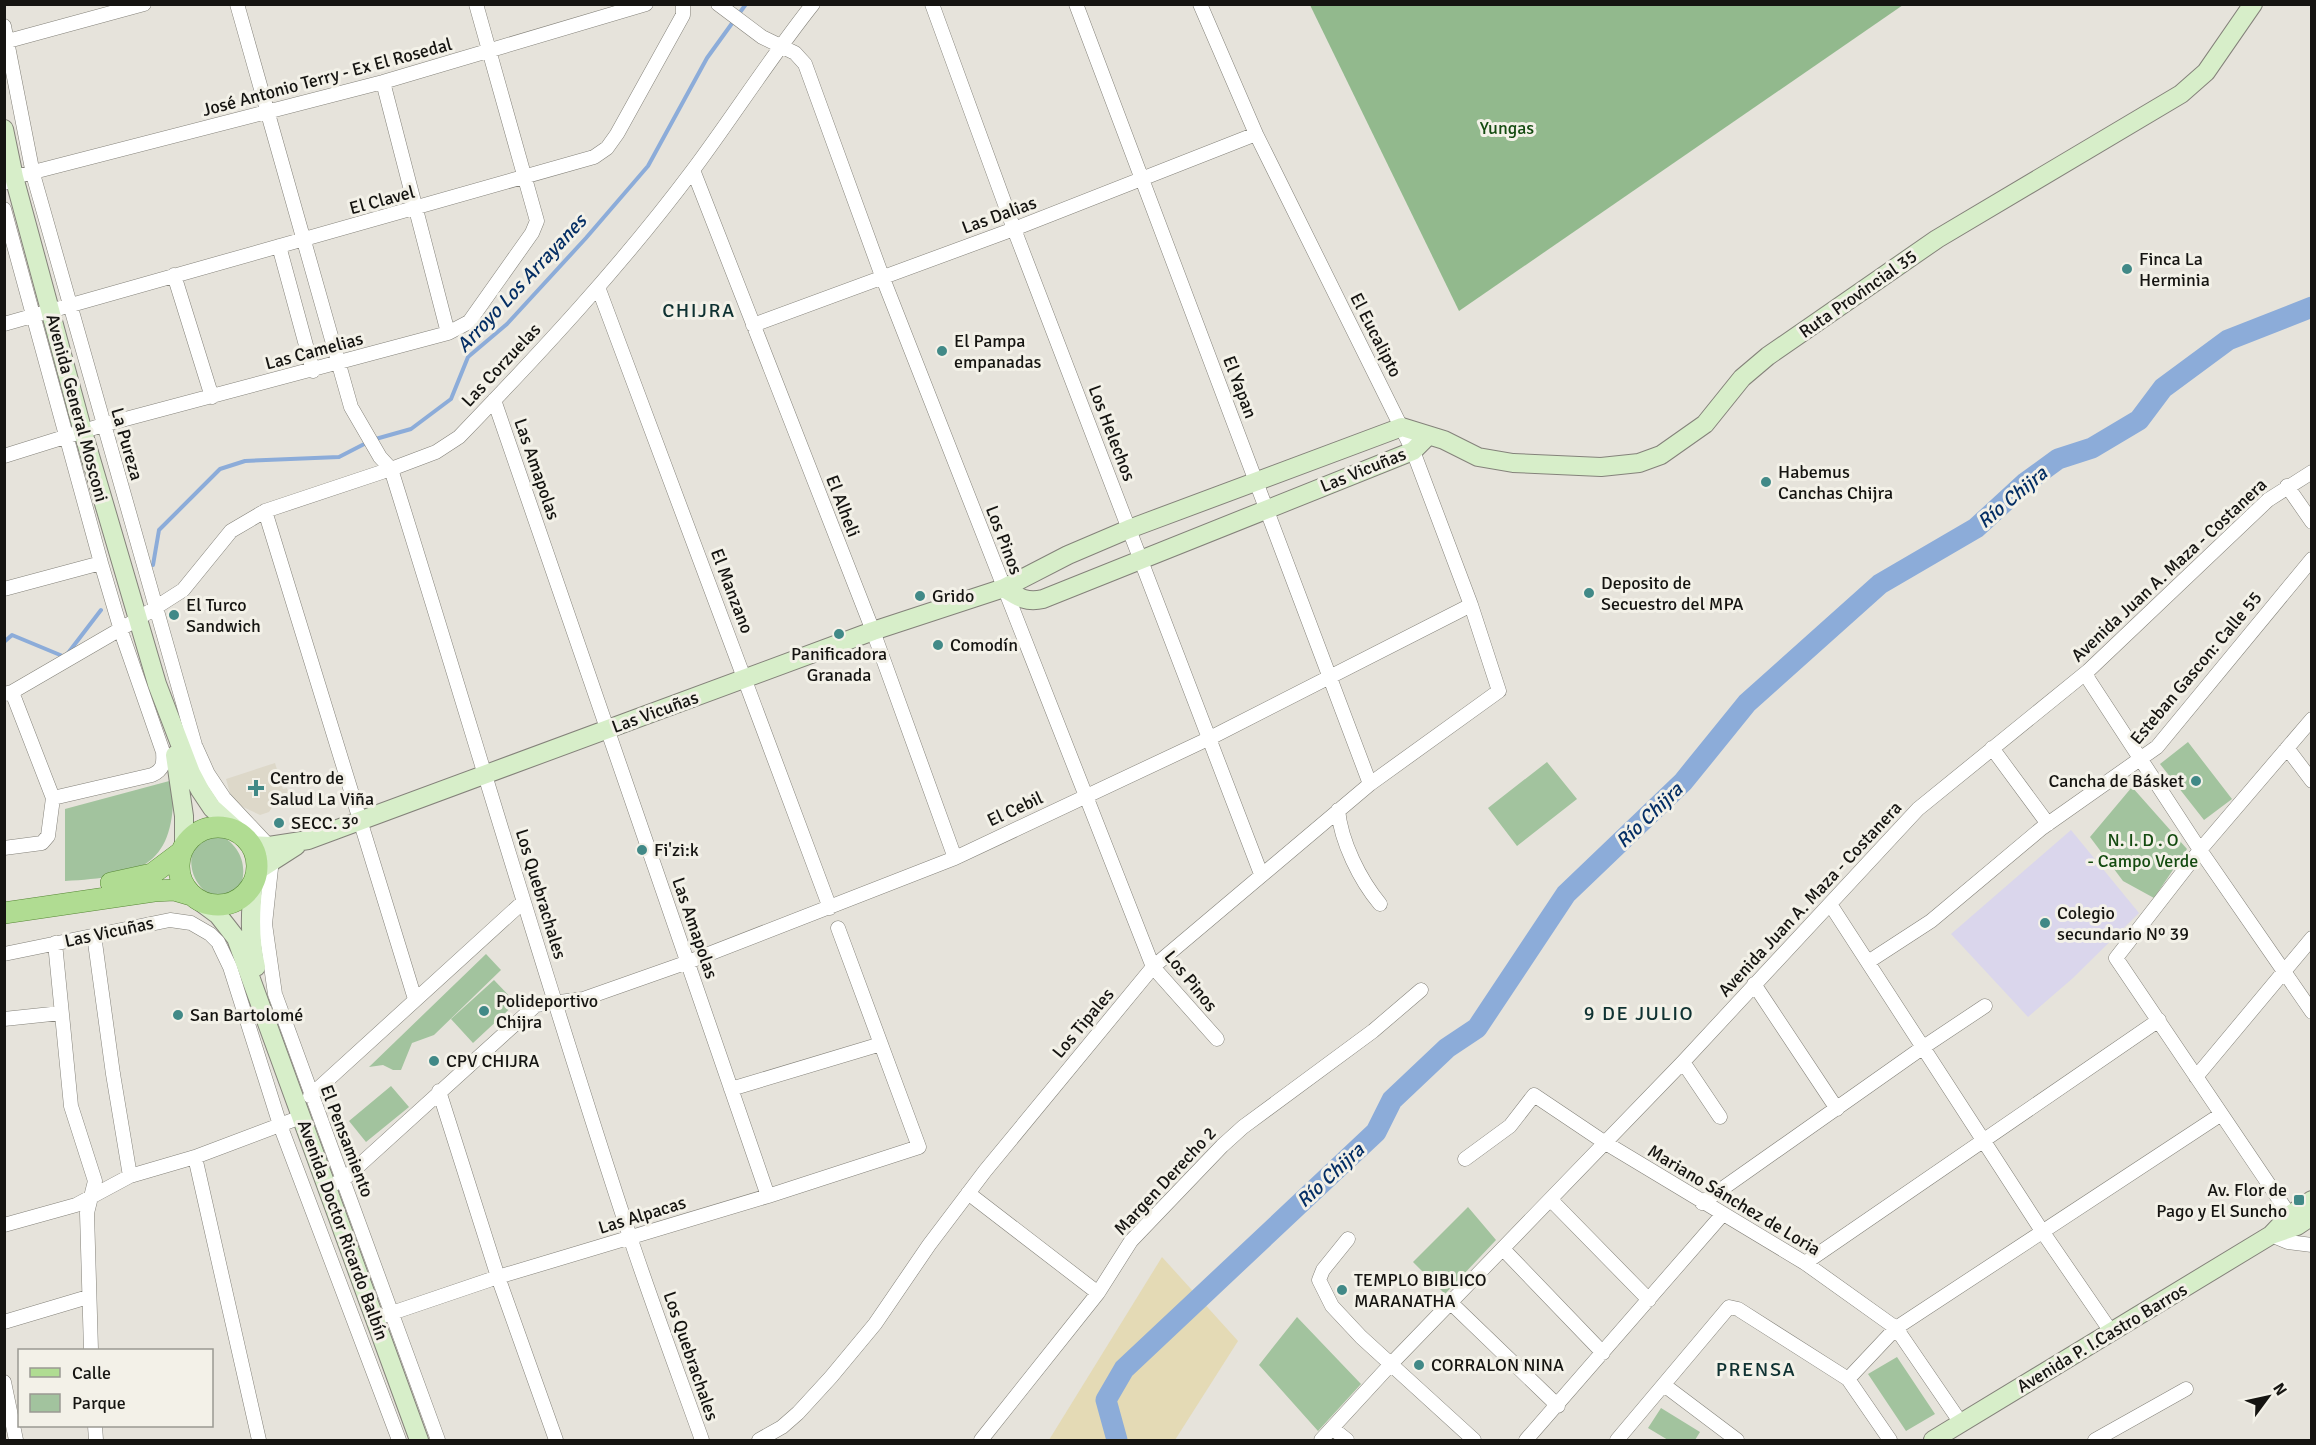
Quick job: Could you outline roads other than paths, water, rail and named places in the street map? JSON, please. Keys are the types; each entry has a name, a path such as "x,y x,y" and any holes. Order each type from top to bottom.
{"main road":[{"path":"4,898 130,881 152,874 182,849 196,833 207,828 230,829 258,857 242,897 225,905 213,905 174,891 154,891 4,913"},
{"path":"182,849 180,876 195,898"}],"street":[{"path":"8,41 144,4"},
{"name":"Los Quebrachales","path":"237,4 351,407 380,457 391,469 487,774 523,902 630,1238 702,1440"},
{"name":"Las Camelias","path":"4,456 102,425 313,371 448,333 469,322 532,233 537,221 476,4"},
{"name":"José Antonio Terry - Ex El Rosedal","path":"9,180 383,82 646,4"},
{"name":"El Clavel","path":"4,324 303,239 415,210 594,157 607,148 683,15 683,4"},
{"name":"Las Corzuelas","path":"8,693 129,625 183,590 231,531 265,511 436,452 459,436 598,287 693,170 781,45 813,4"},
{"name":"Los Helechos","path":"932,4 1014,229 1261,874"},
{"name":"El Yapan","path":"1076,4 1370,784"},
{"name":"El Eucalipto","path":"1200,4 1256,134 1413,451 1471,605 1499,691"},
{"name":"Ruta Provincial 35","path":"1428,436 1444,440 1478,457 1513,463 1601,467 1639,463 1661,455 1705,424 1742,378 1768,356 1938,239 2181,94 2206,72 2253,4"},
{"name":"Los Pinos","path":"722,8 762,37 795,53 805,64 882,276 1153,968 1216,1039"},
{"name":"La Pureza","path":"4,26 33,174 154,609 195,745 208,774 258,857"},
{"path":"383,82 448,333"},
{"name":"Avenida General Mosconi","path":"4,129 9,180 75,434 129,625 157,684"},
{"name":"Las Dalias","path":"753,325 1141,181 1256,134"},
{"name":"El Alheli","path":"693,170 873,631 955,858"},
{"path":"4,209 42,313"},
{"path":"279,246 313,371"},
{"path":"174,275 212,397"},
{"name":"El Manzano","path":"598,287 830,908"},
{"name":"Las Amapolas","path":"494,400 768,1196"},
{"name":"Las Vicuñas","path":"258,857 359,822 873,631 1004,588 1068,555 1129,529 1402,426 1428,436 1413,451 1032,602 1020,599 1004,588"},
{"path":"53,798 152,775 160,771 164,764 163,752 129,625 101,563 75,434"},
{"name":"Avenida Juan A. Maza - Costanera","path":"1321,1440 1391,1364 1683,1062 1918,809 2085,674 2268,500 2312,472"},
{"path":"2287,486 2312,522"},
{"path":"265,511 415,999"},
{"path":"1068,555 1082,570 1080,584"},
{"name":"Esteban Gascon: Calle 55","path":"1868,962 1930,921 2048,824 2142,760 2157,747 2312,559"},
{"path":"4,589 101,563"},
{"name":"El Cebil","path":"326,1188 343,1180 536,1005 583,999 688,962 955,858 1210,738 1330,679 1471,605"},
{"path":"2085,674 2200,850 2312,1012"},
{"path":"157,684 200,790 212,808 258,857 250,909 252,949 267,1019"},
{"path":"157,684 177,762 184,816 182,849"},
{"name":"Los Tipales","path":"759,1440 782,1427 798,1413 831,1377 875,1324 968,1193 1153,968 1261,874 1370,784 1499,691"},
{"path":"4,848 35,846 42,843 48,836 53,798 8,693"},
{"path":"2300,1219 2220,1115 2116,958 2200,850 2312,719"},
{"path":"1992,747 2048,824"},
{"path":"2287,748 2312,781"},
{"path":"1338,810 1340,826 1358,868 1368,890 1380,904"},
{"name":"El Pensamiento","path":"258,857 269,962 275,994 310,1096 343,1180 383,1316 438,1440"},
{"path":"195,898 218,915 236,938 267,1019"},
{"path":"310,1096 523,902"},
{"path":"1830,904 2042,1232 2112,1333"},
{"name":"Las Vicuñas","path":"4,954 181,920 210,934 219,942 230,967 280,1125"},
{"path":"732,1089 881,1044 838,928"},
{"path":"94,935 112,1074 130,1176"},
{"path":"2196,1077 2312,938"},
{"path":"55,943 71,1106 96,1181 87,1213 91,1349"},
{"path":"1754,984 1837,1109"},
{"name":"Margen Derecho 2","path":"981,1440 1098,1293 1131,1241 1222,1146 1243,1127 1373,1031 1420,990"},
{"path":"1702,1203 1985,1006"},
{"path":"4,1019 61,1013"},
{"name":"Avenida Doctor Ricardo Balbín","path":"267,1019 326,1188 383,1316 419,1440"},
{"path":"1805,1263 2159,1020"},
{"name":"Las Alpacas","path":"383,1316 498,1277 768,1196 919,1147 881,1044"},
{"path":"1683,1062 1720,1117"},
{"path":"439,1091 498,1277 556,1440"},
{"name":"Mariano Sánchez de Loria","path":"1465,1159 1510,1126 1534,1095 1604,1143 1805,1263 1896,1328 1961,1424"},
{"path":"1848,1379 1896,1328 2220,1115"},
{"path":"4,1226 76,1204 130,1176 195,1157 301,1117"},
{"path":"280,1125 399,1440"},
{"path":"195,1157 259,1440"},
{"path":"968,1193 1098,1293"},
{"path":"1551,1200 1648,1300"},
{"name":"Avenida P. I.Castro Barros","path":"1933,1440 2300,1219 2312,1200"},
{"path":"1530,1439 1722,1215"},
{"path":"323,1238 343,1230"},
{"path":"2271,1235 2288,1242 2312,1245"},
{"path":"1348,1239 1323,1270 1319,1280 1332,1306 1474,1440"},
{"path":"1503,1250 1603,1353"},
{"path":"4,1322 88,1297"},
{"path":"1451,1303 1558,1406"},
{"path":"1617,1440 1729,1307 1738,1310 1848,1379 1890,1440"},
{"path":"4,1382 16,1440"},
{"path":"1664,1385 1737,1440"},
{"path":"2095,1440 2186,1389"},
{"path":"1332,1428 1347,1440"}],"waterway":[{"name":"Arroyo Los Arrayanes","path":"153,565 159,530 220,469 245,461 339,457 372,440 411,429 451,399 468,357 507,324 648,166 707,58 746,4"},
{"name":"Río Chijra","path":"1117,1440 1106,1400 1124,1369 1376,1132 1392,1100 1447,1048 1477,1028 1566,894 1683,782 1747,703 1880,584 1976,528 2025,483 2058,459 2092,448 2139,420 2163,388 2228,340 2312,307"},
{"name":"Arroyo Los Arrayanes","path":"4,642 12,635 65,657 101,610"}],"place":[{"name":"Finca La Herminia","path":"2127,269"},
{"name":"El Pampa empanadas","path":"942,351"},
{"name":"Habemus Canchas Chijra","path":"1766,482"},
{"name":"Deposito de Secuestro del MPA","path":"1589,593"},
{"name":"Grido","path":"920,596"},
{"name":"El Turco Sandwich","path":"174,615"},
{"name":"Panificadora Granada","path":"839,634"},
{"name":"Comodín","path":"938,645"},
{"name":"Cancha de Básket","path":"2196,781"},
{"name":"Centro de Salud La Viña","path":"256,788"},
{"name":"SECC. 3º","path":"279,823"},
{"name":"Fi'zi:k","path":"642,850"},
{"name":"Colegio secundario Nº 39","path":"2045,923"},
{"name":"Polideportivo Chijra","path":"484,1011"},
{"name":"San Bartolomé","path":"178,1015"},
{"name":"CPV CHIJRA","path":"434,1061"},
{"name":"Av. Flor de Pago y El Suncho","path":"2299,1200"},
{"name":"TEMPLO BIBLICO MARANATHA","path":"1342,1290"},
{"name":"CORRALON NINA","path":"1419,1365"}],"district":[{"name":"CHIJRA","path":"699,310"},
{"name":"9 DE JULIO","path":"1639,1013"},
{"name":"PRENSA","path":"1756,1369"}],"park label":[{"name":"Yungas","path":"1507,128"},
{"name":"N. I. D . O - Campo Verde","path":"2143,850"}]}
